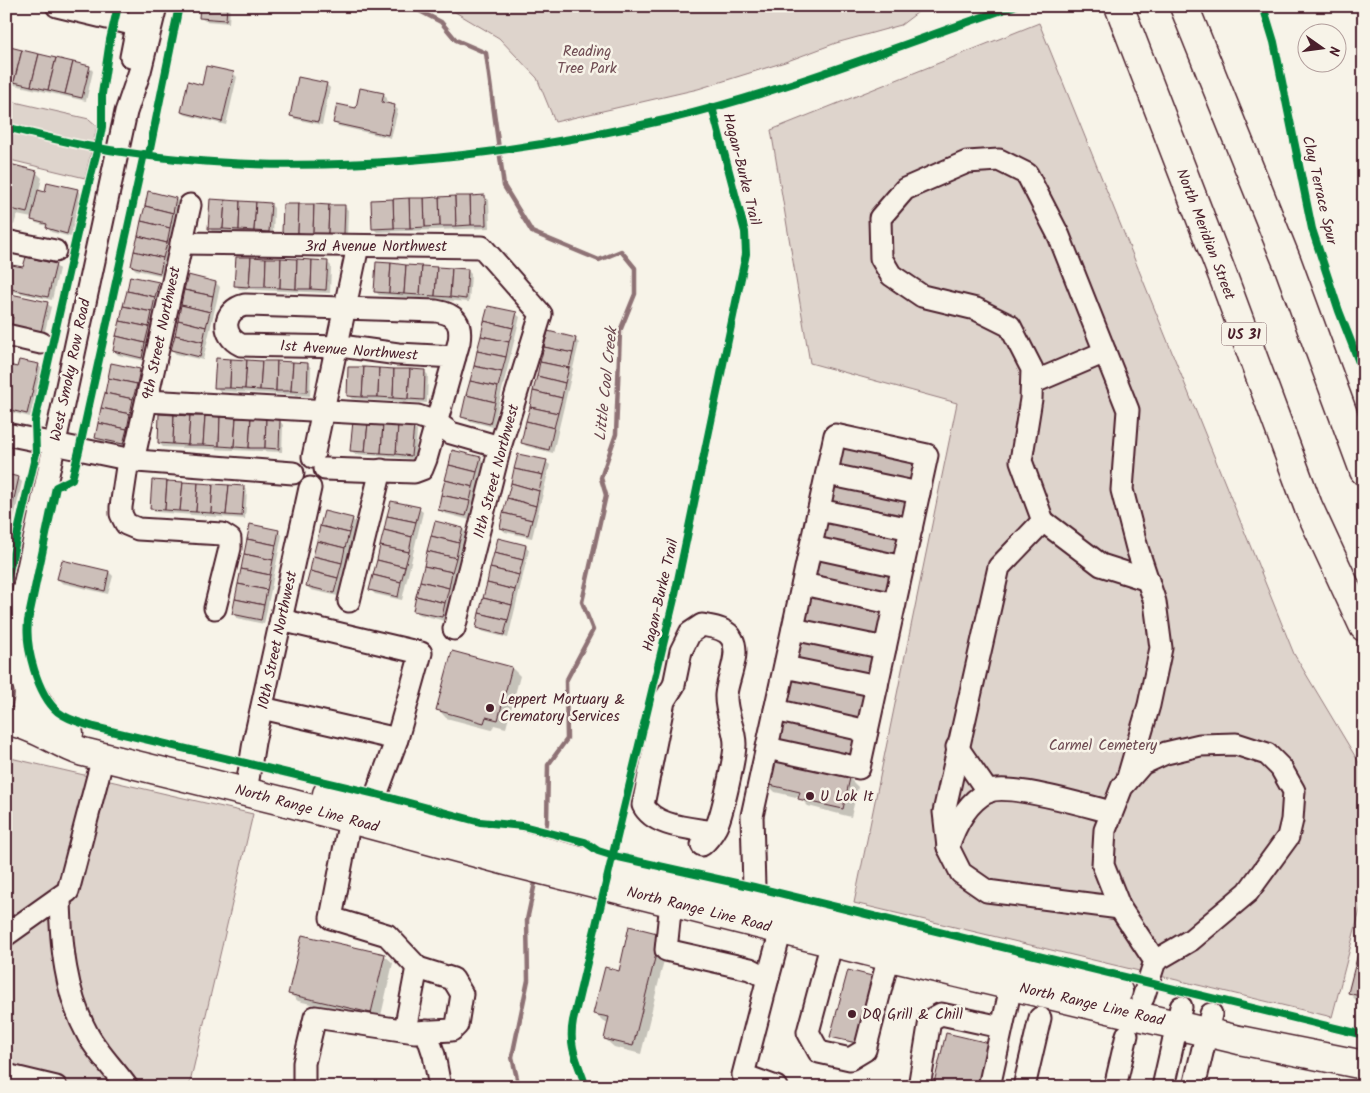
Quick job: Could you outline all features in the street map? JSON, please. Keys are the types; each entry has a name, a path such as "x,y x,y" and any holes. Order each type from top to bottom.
{"main road":[{"name":"North Meridian Street","path":"1119,6 1224,279 1308,506 1364,627"},
{"path":"1184,6 1286,262 1364,471"},
{"path":"9,723 23,712 19,675"},
{"name":"North Range Line Road","path":"19,675 48,719 72,734 247,783 578,870 671,902 752,911"},
{"name":"North Range Line Road","path":"9,723 35,728 70,748 103,757 247,783"},
{"name":"North Range Line Road","path":"578,870 612,866 752,911 784,919 829,938 894,958 1014,975 1209,1023 1318,1058 1364,1065"},
{"name":"North Range Line Road","path":"829,938 1014,975 1143,998 1180,1016"},
{"name":"North Range Line Road","path":"1209,1023 1364,1047"}],"street":[{"path":"57,6 143,20"},
{"name":"West Smoky Row Road","path":"19,675 11,633 126,112 143,20 156,6"},
{"path":"1127,781 1149,705 1161,648 1156,602 1122,490 1128,410 1059,236 1027,174 998,160 967,162 906,189 880,218 881,258 891,275 922,296 976,309 1010,326 1032,369 1032,383 1021,461 1043,521 1101,565 1148,580"},
{"name":"9th Street Northwest","path":"190,205 147,401 130,460 121,514 126,524 138,529 222,534 230,540 230,548 215,608"},
{"path":"6,241 55,251"},
{"name":"3rd Avenue Northwest","path":"181,243 482,247 541,314"},
{"path":"294,473 300,485 310,488 317,486 323,480 319,463 324,409 358,246"},
{"name":"1st Avenue Northwest","path":"245,305 346,307 446,312 457,320 460,333 455,357 398,354 337,347 240,345 228,335 226,322 233,310 245,305"},
{"name":"11th Street Northwest","path":"454,629 500,447 541,314"},
{"path":"6,335 41,343"},
{"path":"1032,383 1105,352"},
{"path":"294,473 300,460 381,470 414,472 422,469 455,357"},
{"path":"147,401 324,409 418,416 436,422 451,433 500,447"},
{"path":"6,434 130,460 294,473"},
{"path":"752,911 752,816 835,434 927,455 859,768 767,748"},
{"path":"349,601 381,470"},
{"path":"827,474 919,493"},
{"name":"10th Street Northwest","path":"247,783 310,488"},
{"path":"819,510 911,529"},
{"path":"1043,521 999,567 957,747 944,812 948,848 961,873 987,891 1120,908"},
{"path":"811,547 903,568"},
{"path":"803,584 895,604"},
{"path":"281,620 421,653 397,739 360,812 331,918 387,934 417,967 453,979 462,994 457,1025 452,1030 404,1030 315,1017 304,1063 304,1087"},
{"path":"702,625 725,631 732,638 735,651 726,694 726,707 735,744 717,826 708,839 658,821 647,814 643,805 664,701 674,685 681,651 690,633 702,625"},
{"path":"793,629 885,648"},
{"path":"785,667 877,686"},
{"path":"262,708 397,739"},
{"path":"775,710 867,730"},
{"path":"1143,998 1155,961 1191,940 1248,892 1288,837 1292,820 1294,791 1281,768 1267,754 1236,744 1200,745 1166,753 1142,764 1122,787 1105,830 1103,865 1120,908 1155,961"},
{"path":"957,747 988,792"},
{"path":"6,935 68,891 103,757"},
{"path":"948,848 954,830 965,810 988,792 1022,790 1112,812"},
{"path":"60,898 61,943 74,1005 89,1036 127,1087"},
{"path":"671,902 666,950 750,969 768,978"},
{"path":"776,1087 743,1076 784,919"},
{"path":"829,938 808,1032 819,1052 850,1059 864,1050 894,958"},
{"path":"890,989 894,958"},
{"path":"404,1030 417,967"},
{"path":"989,1087 1014,975"},
{"path":"919,1087 930,1020 941,1014 1001,1027"},
{"path":"1163,1087 1180,1016"},
{"path":"1024,1087 1040,1018"},
{"path":"1194,1087 1209,1023"},
{"path":"426,1031 434,1055 440,1087"},
{"path":"1115,1087 1127,1035"},
{"path":"6,1075 56,1087"}],"green space":[{"name":"Reading Tree Park","path":"445,6 926,6 901,25 836,43 785,62 698,89 555,122 537,78 499,38"},
{"name":"Carmel Cemetery","path":"1039,23 1294,654 1364,771 1364,895 1332,1017 854,903 957,403 810,363 771,130"},
{"path":"6,100 89,119 97,126 85,178 6,159"},
{"path":"6,757 253,814 189,1087 20,1087 6,1084"}],"building":[{"path":"200,6 227,6 226,20 199,18"},
{"path":"6,46 22,50 14,82 6,80"},
{"path":"22,50 39,54 31,86 14,82"},
{"path":"39,54 56,58 48,90 31,86"},
{"path":"56,58 73,62 65,94 48,90"},
{"path":"73,62 90,66 82,98 65,94"},
{"path":"206,66 234,72 222,122 181,112 188,81 202,85"},
{"path":"298,77 327,83 318,122 290,116"},
{"path":"360,88 384,93 382,102 395,105 388,135 333,123 337,104 356,108"},
{"path":"6,163 37,171 27,213 11,209 8,220 6,219"},
{"path":"47,182 78,189 67,234 46,228 47,224 31,220 38,190 45,192"},
{"path":"148,191 176,198 173,213 145,206"},
{"path":"485,195 486,225 471,225 470,196"},
{"path":"455,196 456,226 440,226 439,197"},
{"path":"455,196 470,196 471,225 456,226"},
{"path":"439,197 440,226 425,227 424,198"},
{"path":"409,198 424,198 425,227 410,228"},
{"path":"409,198 410,228 394,228 393,199"},
{"path":"210,199 225,200 223,229 208,229"},
{"path":"393,199 394,228 372,229 371,200"},
{"path":"225,200 240,201 239,230 223,229"},
{"path":"240,201 256,202 254,231 239,230"},
{"path":"256,202 271,203 269,232 254,231"},
{"path":"283,204 299,204 298,233 282,233"},
{"path":"299,204 314,204 313,234 298,233"},
{"path":"314,204 329,205 328,234 313,234"},
{"path":"329,205 345,205 344,234 328,234"},
{"path":"145,206 173,213 170,228 141,221"},
{"path":"141,221 170,228 167,243 138,236"},
{"path":"138,236 167,243 163,258 134,251"},
{"path":"134,251 163,258 160,273 131,266"},
{"path":"26,257 56,264 48,297 6,288 6,264 23,267"},
{"path":"236,257 251,257 249,287 234,286"},
{"path":"251,257 266,258 265,287 249,287"},
{"path":"266,258 281,258 280,288 265,287"},
{"path":"281,258 297,259 296,289 280,288"},
{"path":"297,259 312,260 311,289 296,289"},
{"path":"312,260 328,261 326,290 311,289"},
{"path":"376,262 391,263 389,293 374,292"},
{"path":"391,263 406,265 404,294 389,293"},
{"path":"406,265 422,266 420,295 404,294"},
{"path":"422,266 437,267 435,296 420,295"},
{"path":"437,267 452,268 450,297 435,296"},
{"path":"452,268 468,269 466,299 450,297"},
{"path":"188,275 216,282 213,296 184,290"},
{"path":"130,276 159,282 155,297 127,291"},
{"path":"184,290 213,296 210,312 181,305"},
{"path":"127,291 155,297 152,312 123,306"},
{"path":"6,293 48,302 41,332 12,325 13,317 6,316"},
{"path":"181,305 210,312 206,327 178,320"},
{"path":"123,306 152,312 149,327 120,321"},
{"path":"488,306 517,312 513,328 484,321"},
{"path":"178,320 206,327 203,342 175,335"},
{"path":"120,321 149,327 145,343 116,336"},
{"path":"484,321 513,328 509,342 481,336"},
{"path":"548,331 576,338 573,353 544,347"},
{"path":"175,335 203,342 200,357 171,350"},
{"path":"116,336 145,343 142,358 113,351"},
{"path":"481,336 509,342 506,357 477,351"},
{"path":"544,347 573,353 569,368 540,362"},
{"path":"477,351 506,357 502,372 474,366"},
{"path":"216,358 231,359 230,388 214,388"},
{"path":"231,359 247,360 245,389 230,388"},
{"path":"19,360 39,364 27,414 6,409 6,375 9,365 17,367"},
{"path":"247,360 262,361 260,390 245,389"},
{"path":"262,361 277,361 276,391 260,390"},
{"path":"277,361 293,362 291,391 276,391"},
{"path":"293,362 308,363 307,392 291,391"},
{"path":"540,362 569,368 565,383 537,376"},
{"path":"111,363 140,369 137,384 108,378"},
{"path":"474,366 502,372 498,387 470,381"},
{"path":"348,367 364,367 362,397 347,396"},
{"path":"364,367 379,368 378,397 362,397"},
{"path":"379,368 394,369 393,398 378,397"},
{"path":"394,369 410,369 408,399 393,398"},
{"path":"410,369 425,370 424,400 408,399"},
{"path":"537,376 565,383 562,398 533,391"},
{"path":"108,378 137,384 133,399 105,393"},
{"path":"470,381 498,387 495,402 466,395"},
{"path":"533,391 562,398 558,413 530,407"},
{"path":"105,393 133,399 130,414 101,408"},
{"path":"466,395 495,402 490,424 461,417"},
{"path":"530,407 558,413 554,428 526,421"},
{"path":"101,408 130,414 127,429 98,423"},
{"path":"159,414 174,415 173,444 158,443"},
{"path":"174,415 190,416 188,445 173,444"},
{"path":"190,416 205,416 203,445 188,445"},
{"path":"205,416 220,417 219,446 203,445"},
{"path":"220,417 236,418 234,447 219,446"},
{"path":"236,418 251,418 249,448 234,447"},
{"path":"251,418 266,419 265,448 249,448"},
{"path":"266,419 280,420 279,449 265,448"},
{"path":"353,421 368,423 365,452 350,451"},
{"path":"526,421 554,428 549,450 521,443"},
{"path":"98,423 127,429 123,444 95,438"},
{"path":"368,423 383,424 381,453 365,452"},
{"path":"383,424 398,425 396,454 381,453"},
{"path":"398,425 414,426 411,456 396,454"},
{"path":"842,445 919,463 914,485 836,467"},
{"path":"452,450 481,457 477,472 449,465"},
{"path":"518,454 547,460 543,475 514,469"},
{"path":"449,465 477,472 473,487 445,480"},
{"path":"514,469 543,475 539,491 511,483"},
{"path":"6,474 19,477 6,534"},
{"path":"152,480 167,481 165,510 150,509"},
{"path":"445,480 473,487 470,501 441,495"},
{"path":"167,481 183,482 180,511 165,510"},
{"path":"183,482 198,483 196,512 180,511"},
{"path":"833,482 911,499 906,522 828,505"},
{"path":"198,483 213,484 211,513 196,512"},
{"path":"511,483 539,491 536,506 507,498"},
{"path":"213,484 229,485 226,515 211,513"},
{"path":"229,485 244,486 242,516 226,515"},
{"path":"441,495 470,501 466,516 438,510"},
{"path":"507,498 536,506 532,520 503,513"},
{"path":"391,501 420,507 416,522 387,516"},
{"path":"324,511 353,518 349,533 320,526"},
{"path":"503,513 532,520 528,535 500,528"},
{"path":"387,516 416,522 412,537 384,530"},
{"path":"826,520 903,537 897,560 821,543"},
{"path":"435,521 463,528 459,543 431,536"},
{"path":"250,524 279,530 276,545 247,539"},
{"path":"320,526 349,533 345,548 317,541"},
{"path":"384,530 412,537 409,552 380,546"},
{"path":"431,536 459,543 456,558 427,551"},
{"path":"498,538 526,545 523,560 494,553"},
{"path":"247,539 276,545 273,560 244,554"},
{"path":"317,541 345,548 342,563 313,556"},
{"path":"380,546 409,552 405,567 377,560"},
{"path":"427,551 456,558 452,572 424,566"},
{"path":"494,553 523,560 519,575 490,568"},
{"path":"244,554 273,560 270,575 241,569"},
{"path":"313,556 342,563 338,578 310,571"},
{"path":"816,556 894,574 889,596 811,578"},
{"path":"62,560 109,571 105,591 57,579"},
{"path":"377,560 405,567 401,582 373,575"},
{"path":"424,566 452,572 449,588 420,581"},
{"path":"490,568 519,575 515,590 487,583"},
{"path":"241,569 270,575 267,590 238,584"},
{"path":"310,571 338,578 334,593 306,586"},
{"path":"373,575 401,582 398,597 369,590"},
{"path":"420,581 449,588 445,603 416,596"},
{"path":"487,583 515,590 512,605 483,598"},
{"path":"238,584 267,590 264,605 235,599"},
{"path":"808,594 886,611 879,641 801,624"},
{"path":"416,596 445,603 442,617 413,611"},
{"path":"483,598 512,605 508,620 479,613"},
{"path":"235,599 264,605 261,620 232,614"},
{"path":"479,613 508,620 504,635 476,628"},
{"path":"799,638 876,655 871,678 794,661"},
{"path":"452,651 512,667 498,720 486,717 484,723 436,710"},
{"path":"790,675 868,692 861,722 784,705"},
{"path":"781,720 858,737 853,759 775,742"},
{"path":"771,759 850,778 843,809 798,799 800,792 766,784"},
{"path":"629,926 661,934 633,1046 604,1039 609,1017 593,1014 605,967 619,971"},
{"path":"1364,930 1364,997 1348,993"},
{"path":"302,935 385,954 371,1013 288,994"},
{"name":"DQ Grill & Chill","path":"848,970 872,976 870,985 875,986 861,1044 830,1037"},
{"path":"946,1033 989,1043 978,1087 933,1087"},
{"path":"686,1081 706,1087 684,1087"}],"waterway":[{"name":"Little Cool Creek","path":"410,6 441,22 456,40 486,53 504,186 532,232 599,260 621,251 635,268 635,294 620,331 616,434 601,478 606,495 582,602 593,630 566,681 567,739 548,765 547,823 543,841"},
{"name":"Little Cool Creek","path":"519,1087 512,1057 528,980 527,920 536,878"}],"cycle path":[{"path":"6,584 36,453 35,421 99,143 102,127 102,94 110,40 118,6"},
{"path":"149,154 179,6"},
{"name":"Hagan-Burke Trail","path":"6,127 87,146 159,157 232,163 305,165 453,156 598,134 713,108 843,67 1014,6"},
{"name":"Clay Terrace Spur","path":"1263,6 1274,42 1312,229 1339,311 1364,375"},
{"name":"Hagan-Burke Trail","path":"586,1087 573,1047 573,1021 674,599 746,254 745,232 712,107"},
{"path":"144,154 79,451 72,479 56,487 28,621 28,644 38,682 51,704 62,715 94,727 376,794 480,822 523,826 585,842 598,851 614,856 754,887 1364,1035"}],"place":[{"name":"Leppert Mortuary & Crematory Services","path":"490,708"},
{"name":"U Lok It","path":"810,796"},
{"name":"DQ Grill & Chill","path":"852,1014"}]}
